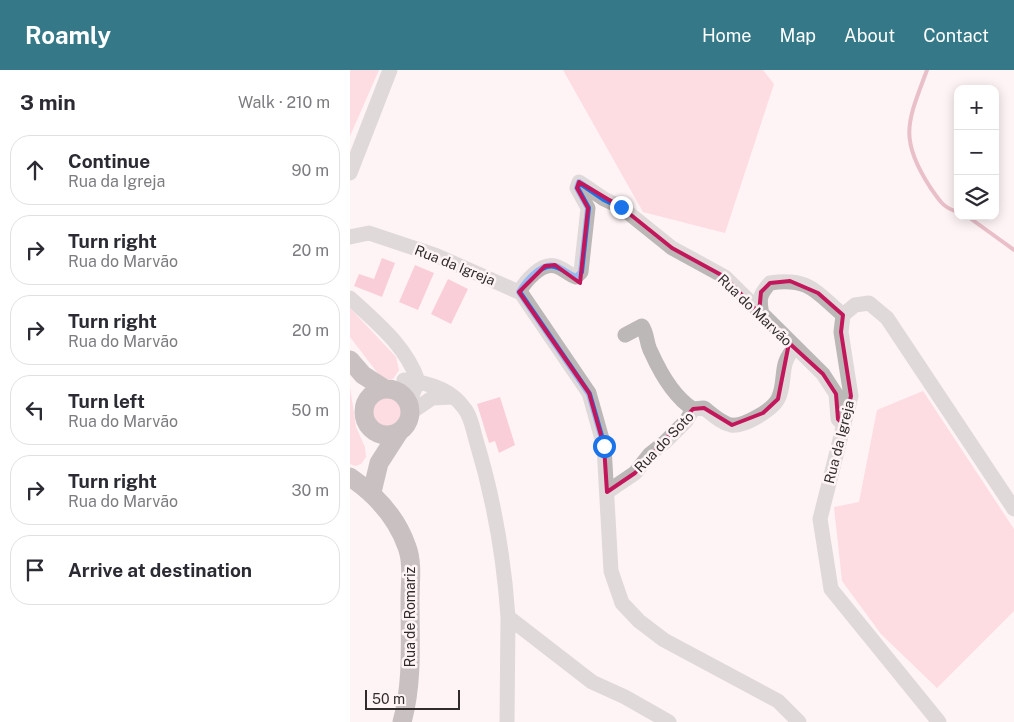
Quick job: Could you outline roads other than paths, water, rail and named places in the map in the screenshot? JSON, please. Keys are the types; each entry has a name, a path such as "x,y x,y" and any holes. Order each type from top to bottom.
{"main road":[{"path":"353,364 369,380 401,385"},
{"path":"353,364 365,406 365,419 373,430 379,463"},
{"path":"365,406 372,395 401,385"},
{"path":"373,430 385,435 398,432 405,427 410,408 402,394 401,385"},
{"path":"372,492 379,463 398,432"},
{"name":"Rua de Romariz","path":"350,477 372,492 401,532 408,549 410,566 410,671 402,722"}],"street":[{"path":"350,173 390,70"},
{"name":"Rua do Marvão","path":"519,292 545,266 555,265 576,277 581,272 588,208 577,188 579,182 604,199 621,207 672,248 725,278 823,374 836,394 838,419 844,425"},
{"name":"Rua da Igreja","path":"350,237 370,233 435,255 519,292"},
{"path":"762,315 761,292 770,283 801,282 818,293 843,314 855,305 869,303 887,318 1014,509"},
{"path":"519,292 589,394 604,446 611,572 622,603 639,621 664,640 778,702 799,722"},
{"path":"350,298 407,355 407,370 401,385 454,397 465,409 484,468 499,549 508,617 507,722"},
{"name":"Rua da Igreja","path":"843,314 841,332 851,396 820,519 831,589 939,722"},
{"path":"625,335 642,326 647,333 649,350 669,384 684,403 693,409"},
{"name":"Rua do Soto","path":"607,492 635,473 650,454 686,421 693,409 704,408 720,420 732,425 750,420 763,413 778,399 787,356 795,348"},
{"path":"410,408 432,398 454,397"},
{"path":"508,617 592,682 625,697 669,722"}],"waterway":[{"path":"927,70 911,117 909,129 910,142 913,155 933,192 945,206 954,210"},
{"path":"973,220 1014,250"}]}
